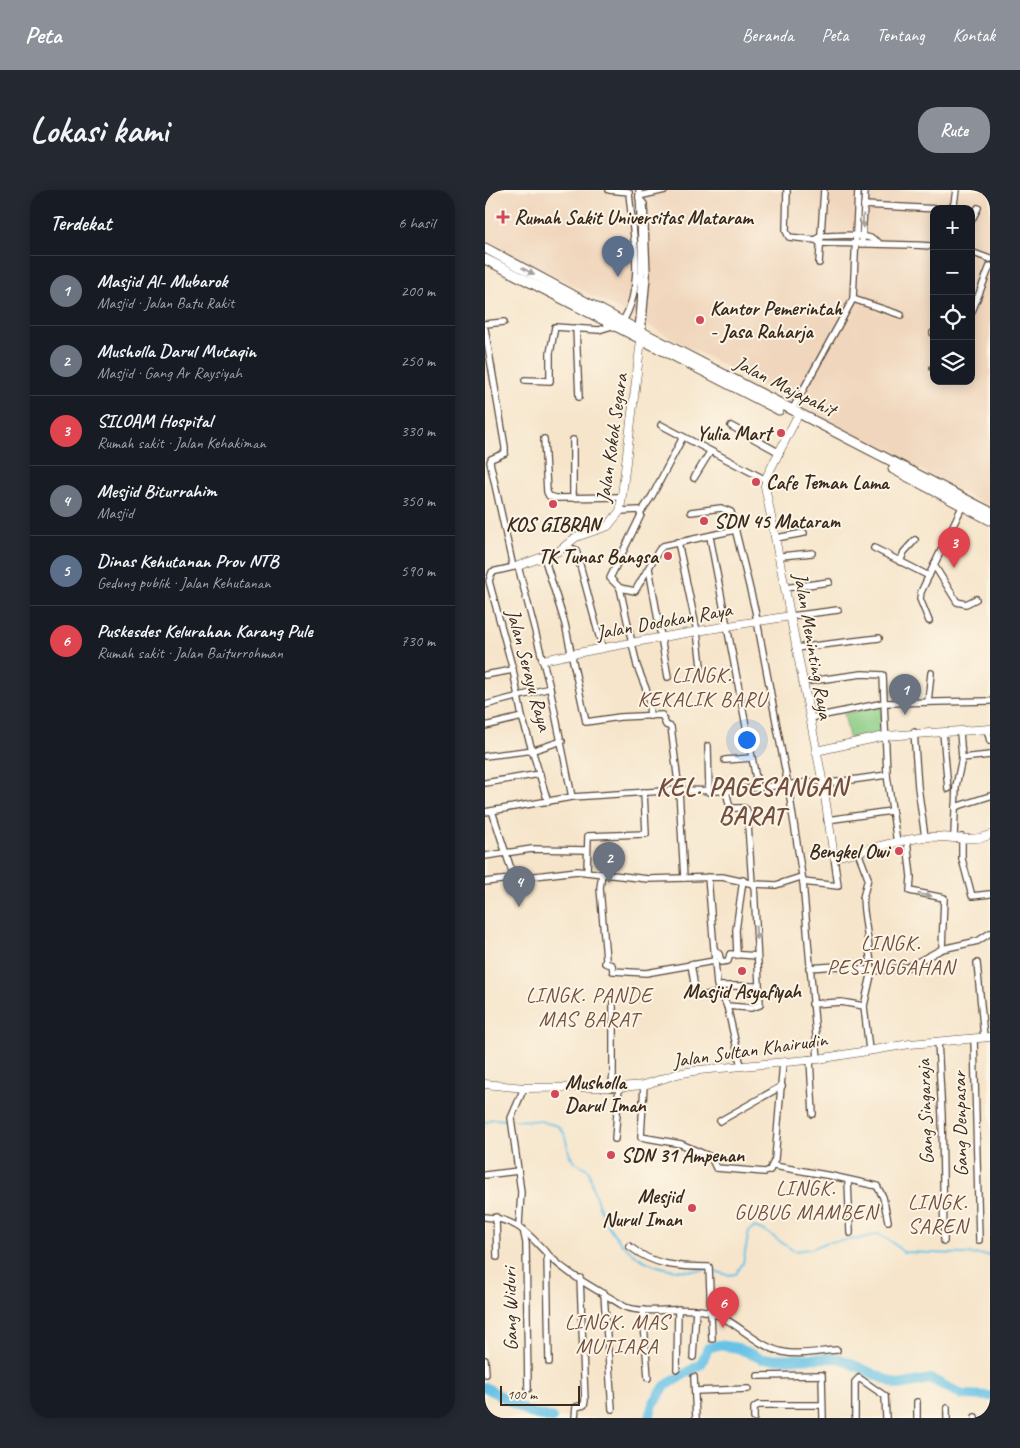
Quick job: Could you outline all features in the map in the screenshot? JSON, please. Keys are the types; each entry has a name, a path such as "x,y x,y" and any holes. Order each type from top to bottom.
{"main road":[{"name":"Jalan Majapahit","path":"485,248 619,323 760,397 797,419 932,486"},
{"name":"Jalan Majapahit","path":"485,259 619,323"},
{"name":"Jalan Majapahit","path":"760,397 792,410 945,493 990,512"},
{"name":"Jalan Majapahit","path":"945,493 962,506 990,520"}],"street":[{"path":"525,380 549,381 553,329 557,326 599,330 619,323 632,300 637,276 629,192 601,190"},
{"path":"640,334 643,259 637,204 639,195 665,190"},
{"path":"787,190 786,232 789,237 819,240 855,247 878,242 930,246"},
{"path":"819,263 819,240 824,190"},
{"path":"792,410 853,299 854,237 858,190"},
{"path":"862,245 865,190"},
{"path":"953,205 956,190"},
{"path":"864,205 930,209"},
{"path":"975,213 978,208"},
{"path":"819,240 854,237 873,239 878,242"},
{"path":"975,253 990,259"},
{"path":"975,304 990,266"},
{"path":"853,299 901,315"},
{"path":"485,324 504,322"},
{"path":"576,328 579,396"},
{"path":"485,329 505,447 505,454 491,459 490,462 515,566 550,688 572,797"},
{"name":"Jalan Kokok Segara","path":"515,566 543,557 566,546 576,537 608,526 619,511 640,334"},
{"path":"661,425 709,452 766,480 797,419"},
{"path":"731,426 780,453"},
{"path":"683,437 641,514 612,573 611,580 620,588 635,591 661,548 677,542 710,537 735,530"},
{"path":"545,440 547,492 551,497 621,496"},
{"path":"573,440 573,498"},
{"path":"694,478 709,452"},
{"name":"Jalan Meninting Raya","path":"766,480 766,492 781,556 785,588 823,782 838,886 802,879"},
{"path":"929,621 920,599 921,592 962,506"},
{"path":"691,512 721,508 729,509 755,610 788,785 802,879 813,1004 813,1114"},
{"path":"619,511 635,510 641,514"},
{"path":"776,538 804,533"},
{"path":"710,537 758,789"},
{"path":"900,562 904,552 915,540"},
{"path":"677,542 697,632 701,666"},
{"path":"566,546 576,550 602,647"},
{"path":"874,548 929,576"},
{"path":"781,556 812,553"},
{"path":"543,557 565,624 585,720 588,723 620,717 663,716 666,725 671,727 679,790 684,878"},
{"path":"934,565 957,602 963,604 976,599"},
{"path":"485,567 492,572 515,566"},
{"path":"649,568 663,639 668,677"},
{"name":"Jalan Serayu Raya","path":"492,572 489,577 490,586 513,670 522,717 534,750 548,802"},
{"path":"785,588 829,582"},
{"path":"620,588 637,666 647,690 650,716"},
{"path":"791,616 838,610"},
{"name":"Jalan Dodokan Raya","path":"543,660 602,647 663,639 791,616"},
{"path":"797,648 879,638"},
{"path":"485,675 513,670"},
{"path":"928,702 931,673"},
{"path":"803,682 862,674 881,674 884,680 887,775 897,843"},
{"path":"485,705 550,688"},
{"path":"810,718 884,703 990,701"},
{"path":"485,726 522,717"},
{"path":"816,751 885,736 914,732 960,732 989,729 990,741"},
{"path":"914,732 918,787 925,837"},
{"path":"943,732 948,789"},
{"path":"960,732 962,758 955,807 962,859 972,896 990,894"},
{"path":"485,756 534,750 562,741"},
{"path":"708,746 709,792"},
{"path":"962,758 990,755"},
{"path":"725,760 752,758"},
{"path":"485,784 540,774"},
{"path":"485,812 572,797 679,790 709,792 758,789 887,775"},
{"path":"726,791 730,808 744,808 747,810 760,1005 758,1007 727,1006"},
{"path":"587,872 587,838 589,836 625,837 646,834 645,792"},
{"path":"955,807 990,796"},
{"path":"492,811 507,852 513,878"},
{"path":"827,820 891,811"},
{"path":"833,857 925,837 976,839 990,835"},
{"path":"907,841 911,877 910,892 944,898 942,949"},
{"path":"485,856 532,849 587,850"},
{"path":"858,852 868,878 863,898 872,971 864,1006 869,1050"},
{"path":"485,882 587,872 648,879 708,877 743,880 753,884 776,885 802,879"},
{"path":"602,874 600,888 607,959 605,963 611,965 612,971 646,973 714,960"},
{"path":"708,877 713,951 718,988 727,1006 741,1066"},
{"path":"737,955 736,930 743,880"},
{"path":"809,968 837,966 872,971 908,967 942,949 977,941 990,933"},
{"path":"713,951 717,950 721,962 728,962 730,954 757,956"},
{"path":"977,963 987,1037"},
{"path":"691,964 696,994 709,995 718,988 758,986"},
{"path":"813,1004 841,1002 864,1006"},
{"path":"613,1003 615,1139"},
{"name":"Jalan Sultan Khairudin","path":"485,1084 524,1088 615,1088 643,1084 688,1072 814,1059 938,1041 987,1037"},
{"name":"Gang Denpasar","path":"974,1038 979,1240"},
{"name":"Gang Singaraja","path":"938,1041 942,1116 944,1241"},
{"path":"774,1166 783,1062"},
{"path":"643,1084 640,1132 643,1138 681,1144 711,1157 716,1168 765,1172 774,1166 879,1188 888,1221"},
{"path":"720,1121 782,1086"},
{"name":"Gang Widuri","path":"524,1088 511,1120 521,1192 521,1227 526,1243 528,1389"},
{"path":"485,1175 518,1172"},
{"path":"848,1180 850,1232"},
{"path":"485,1217 496,1218 521,1227 566,1270 625,1307 643,1310 696,1310 711,1313 760,1343 783,1352 837,1350"},
{"path":"496,1218 497,1257"},
{"path":"629,1246 647,1258 666,1265 709,1271 712,1339"},
{"path":"547,1253 549,1362"},
{"path":"575,1416 576,1407 584,1404 585,1401 579,1278"},
{"path":"604,1294 612,1409"},
{"path":"677,1369 678,1309"},
{"path":"643,1310 647,1378"},
{"path":"693,1357 696,1310"},
{"path":"485,1360 487,1374"},
{"path":"758,1376 818,1375 823,1378 823,1418"},
{"path":"694,1376 696,1418"},
{"path":"855,1418 856,1378 860,1378 883,1394 886,1418"},
{"path":"695,1390 748,1390"},
{"path":"917,1402 917,1418"},
{"path":"754,1418 754,1408 758,1405 823,1405"},
{"path":"947,1408 947,1418"}],"shaded area":[{"path":"485,190 990,190 990,507 529,262 529,268 485,244"}],"green space":[{"path":"881,705 884,733 850,741 844,714"}],"waterway":[{"path":"485,1123 492,1119 509,1120"},
{"path":"514,1120 540,1121 558,1126 564,1133 570,1156 575,1162 589,1170 602,1214 612,1232 625,1247 640,1258 659,1266 680,1270 705,1270"},
{"path":"710,1270 728,1275 736,1274 743,1263 749,1231 754,1227 765,1231 794,1251 811,1249 828,1242 859,1239 878,1234 892,1242 903,1252 990,1255"},
{"path":"649,1418 653,1404 665,1386 701,1364 708,1348 719,1345 738,1348 762,1359 838,1358 898,1385 931,1379 963,1395 990,1396"},
{"path":"485,1387 530,1413 552,1418"}],"place":[{"name":"Rumah Sakit Universitas Mataram","path":"503,217"},
{"name":"Dinas Kehutanan Prov NTB","path":"618,277"},
{"name":"Kantor Pemerintah - Jasa Raharja","path":"700,320"},
{"name":"Yulia Mart","path":"781,433"},
{"name":"Cafe Teman Lama","path":"756,482"},
{"name":"KOS GIBRAN","path":"553,504"},
{"name":"SDN 45 Mataram","path":"704,521"},
{"name":"TK Tunas Bangsa","path":"668,556"},
{"name":"SILOAM Hospital","path":"954,568"},
{"name":"Masjid Al- Mubarok","path":"905,715"},
{"name":"Bengkel Owi","path":"899,851"},
{"name":"Musholla Darul Mutaqin","path":"609,883"},
{"name":"Mesjid Biturrahim","path":"519,907"},
{"name":"Masjid Asyafiyah","path":"742,971"},
{"name":"Musholla Darul Iman","path":"555,1094"},
{"name":"SDN 31 Ampenan","path":"611,1155"},
{"name":"Mesjid Nurul Iman","path":"692,1208"},
{"name":"Puskesdes Kelurahan Karang Pule","path":"723,1328"}],"district":[{"name":"LINGK. KEKALIK BARU","path":"702,687"},
{"name":"KEL. PAGESANGAN BARAT","path":"752,802"},
{"name":"LINGK. PESINGGAHAN","path":"891,955"},
{"name":"LINGK. PANDE MAS BARAT","path":"589,1007"},
{"name":"LINGK. GUBUG MAMBEN","path":"806,1200"},
{"name":"LINGK. SAREN","path":"938,1214"},
{"name":"LINGK. MAS MUTIARA","path":"617,1334"}]}
